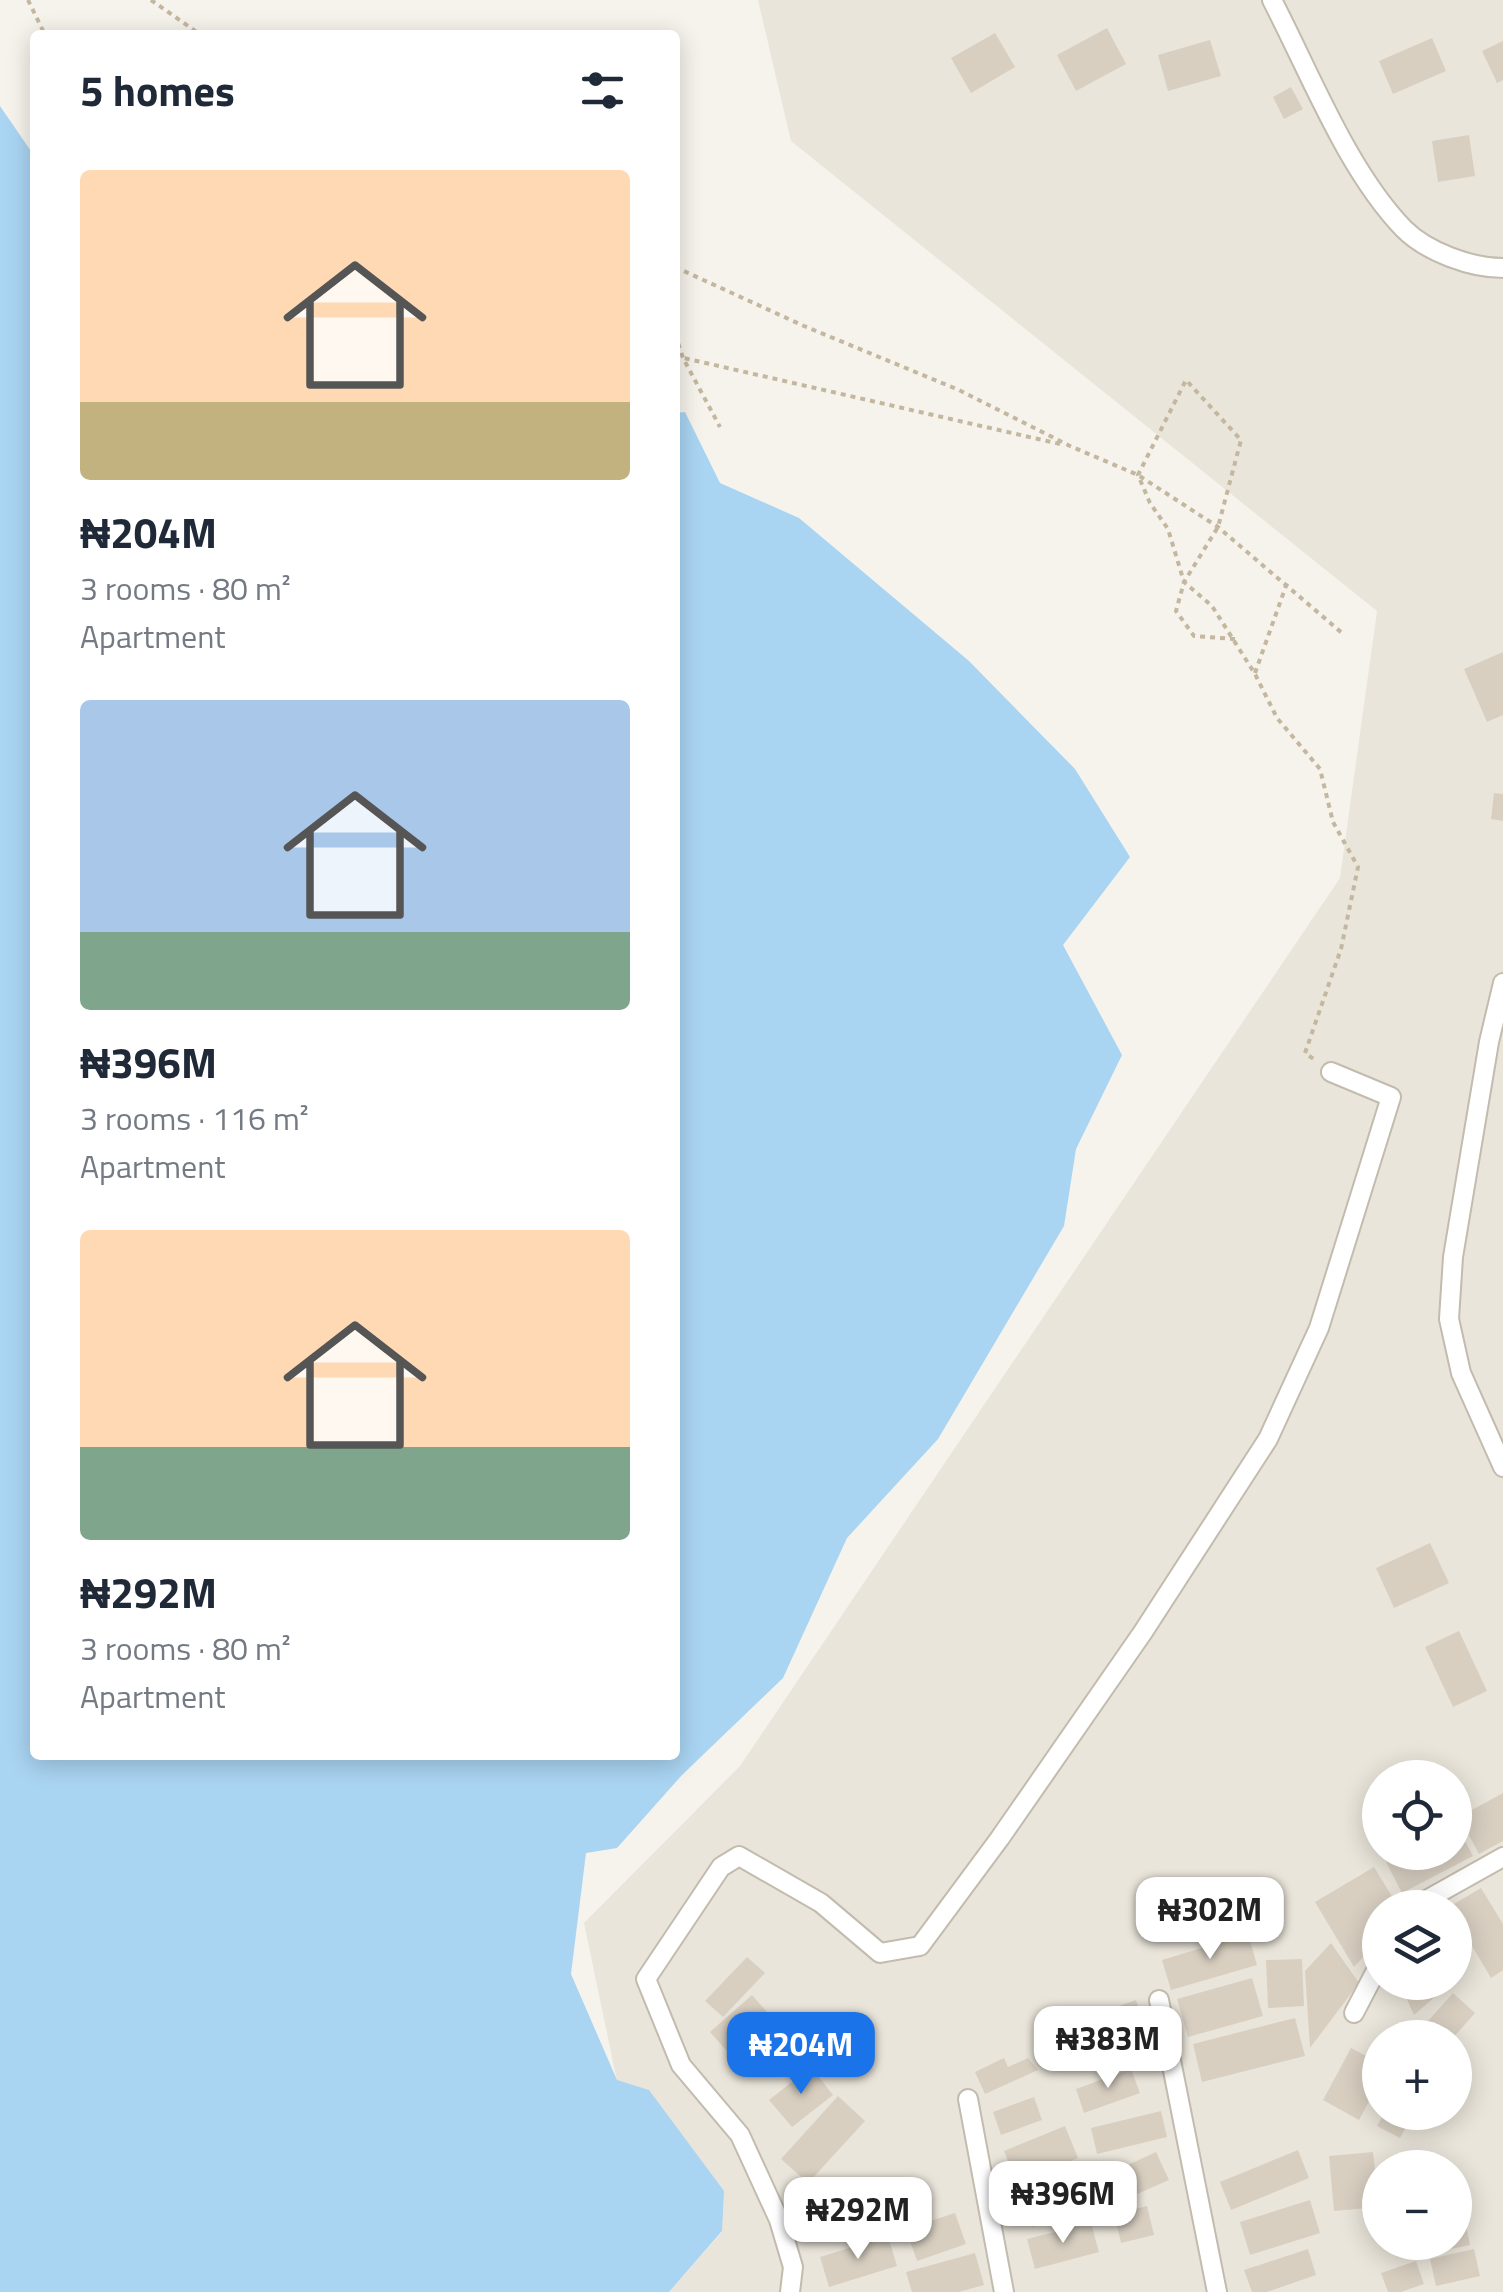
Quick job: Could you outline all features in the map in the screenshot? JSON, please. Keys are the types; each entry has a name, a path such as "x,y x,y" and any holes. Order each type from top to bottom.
{"street":[{"path":"1272,0 1364,180 1406,232 1442,254 1489,268 1503,268"},
{"path":"1503,984 1489,1042 1453,1258 1449,1319 1461,1373 1503,1467"},
{"path":"790,2292 793,2267 779,2220 740,2135 680,2066 646,1979 721,1867 739,1856 821,1904 880,1953 920,1946 1143,1632 1268,1439 1318,1328 1391,1097 1331,1072"},
{"path":"1445,1890 1503,1858"},
{"path":"1354,2013 1362,1998"},
{"path":"1160,2000 1217,2292"},
{"path":"968,2098 1004,2292"}],"path":[{"path":"28,0 43,30"},
{"path":"151,0 194,30"},
{"path":"680,269 959,390 1138,476 1218,527 1342,634"},
{"path":"680,349 720,427"},
{"path":"680,357 1070,446"},
{"path":"1138,476 1186,380 1240,440 1218,527 1184,582 1176,611 1194,636 1235,639"},
{"path":"1138,476 1168,529 1184,582 1212,606 1235,639 1277,718 1320,769 1333,822 1358,867 1341,948 1305,1052 1331,1072"},
{"path":"1255,674 1287,584"}],"shaded area":[{"path":"758,0 1503,0 1503,2292 669,2292 722,2232 617,2081 584,1923 740,1766 1340,878 1377,611 791,141"}],"water":[{"path":"0,106 30,150 30,1760 680,1760 680,412 685,412 720,483 799,518 969,661 1075,769 1130,857 1063,945 1122,1055 1076,1149 1064,1226 938,1439 847,1538 783,1678 682,1775 617,1848 586,1853 571,1974 617,2080 649,2090 724,2191 722,2231 669,2292 0,2292"}],"building":[{"path":"1107,28 1126,64 1076,91 1057,55"},
{"path":"995,33 1015,67 971,93 951,58"},
{"path":"1432,38 1446,71 1393,94 1379,61"},
{"path":"1210,40 1221,76 1168,91 1158,55"},
{"path":"1503,41 1503,80 1497,83 1482,51"},
{"path":"1291,87 1303,109 1284,119 1273,97"},
{"path":"1469,135 1475,176 1438,182 1432,141"},
{"path":"1503,652 1503,715 1487,722 1464,669"},
{"path":"1494,793 1503,794 1503,821 1491,819"},
{"path":"1430,1543 1449,1583 1394,1608 1376,1568"},
{"path":"1459,1631 1487,1691 1453,1707 1425,1647"},
{"path":"1503,1793 1503,1841 1479,1854 1472,1841 1472,1810"},
{"path":"1369,1870 1376,1870 1388,1890 1362,1890 1362,1958 1354,1967 1315,1902"},
{"path":"1390,1870 1446,1870 1408,1890 1400,1890"},
{"path":"1481,1888 1503,1924 1503,1970 1491,1978 1472,1946 1472,1893"},
{"path":"1248,1934 1257,1965 1171,1990 1162,1960"},
{"path":"1331,1943 1359,1983 1310,2048 1305,1971"},
{"path":"747,1957 765,1973 723,2017 705,2001"},
{"path":"1302,1959 1304,2006 1268,2008 1266,1960"},
{"path":"1252,1978 1263,2016 1188,2037 1177,1999"},
{"path":"752,1995 775,2021 733,2058 710,2032"},
{"path":"1136,2000 1150,2038 1079,2064 1065,2025"},
{"path":"1407,2000 1431,2000 1414,2015"},
{"path":"1447,2000 1461,2000 1475,2013 1469,2020 1429,2020"},
{"path":"1295,2018 1305,2056 1202,2082 1193,2044"},
{"path":"1351,2048 1362,2054 1359,2120 1323,2100"},
{"path":"1004,2058 1008,2067 1028,2058 1038,2070 985,2094 975,2072"},
{"path":"811,2067 833,2095 792,2127 769,2100"},
{"path":"1131,2069 1140,2093 1084,2113 1076,2089"},
{"path":"838,2096 865,2121 808,2183 781,2159"},
{"path":"1034,2097 1042,2120 1001,2135 993,2112"},
{"path":"1161,2111 1167,2137 1097,2154 1091,2128"},
{"path":"1065,2126 1078,2158 1017,2183 1004,2151"},
{"path":"1385,2130 1404,2130 1400,2138"},
{"path":"1298,2150 1309,2178 1231,2210 1220,2182"},
{"path":"1156,2152 1169,2180 1119,2202 1106,2175"},
{"path":"1362,2153 1362,2209 1334,2211 1329,2156"},
{"path":"870,2182 882,2215 817,2239 805,2206"},
{"path":"1086,2182 1093,2204 1032,2227 1024,2206"},
{"path":"1310,2200 1320,2233 1250,2255 1240,2222"},
{"path":"1147,2206 1154,2235 1121,2243 1114,2214"},
{"path":"955,2213 966,2244 917,2261 906,2229"},
{"path":"1091,2223 1099,2252 1035,2269 1027,2239"},
{"path":"888,2236 897,2266 829,2287 820,2257"},
{"path":"1308,2249 1316,2275 1267,2292 1252,2292 1244,2270"},
{"path":"1472,2249 1480,2276 1436,2286 1430,2260 1472,2260"},
{"path":"975,2253 984,2285 959,2292 912,2292 906,2272"},
{"path":"1416,2261 1424,2284 1388,2292 1381,2273"}]}
